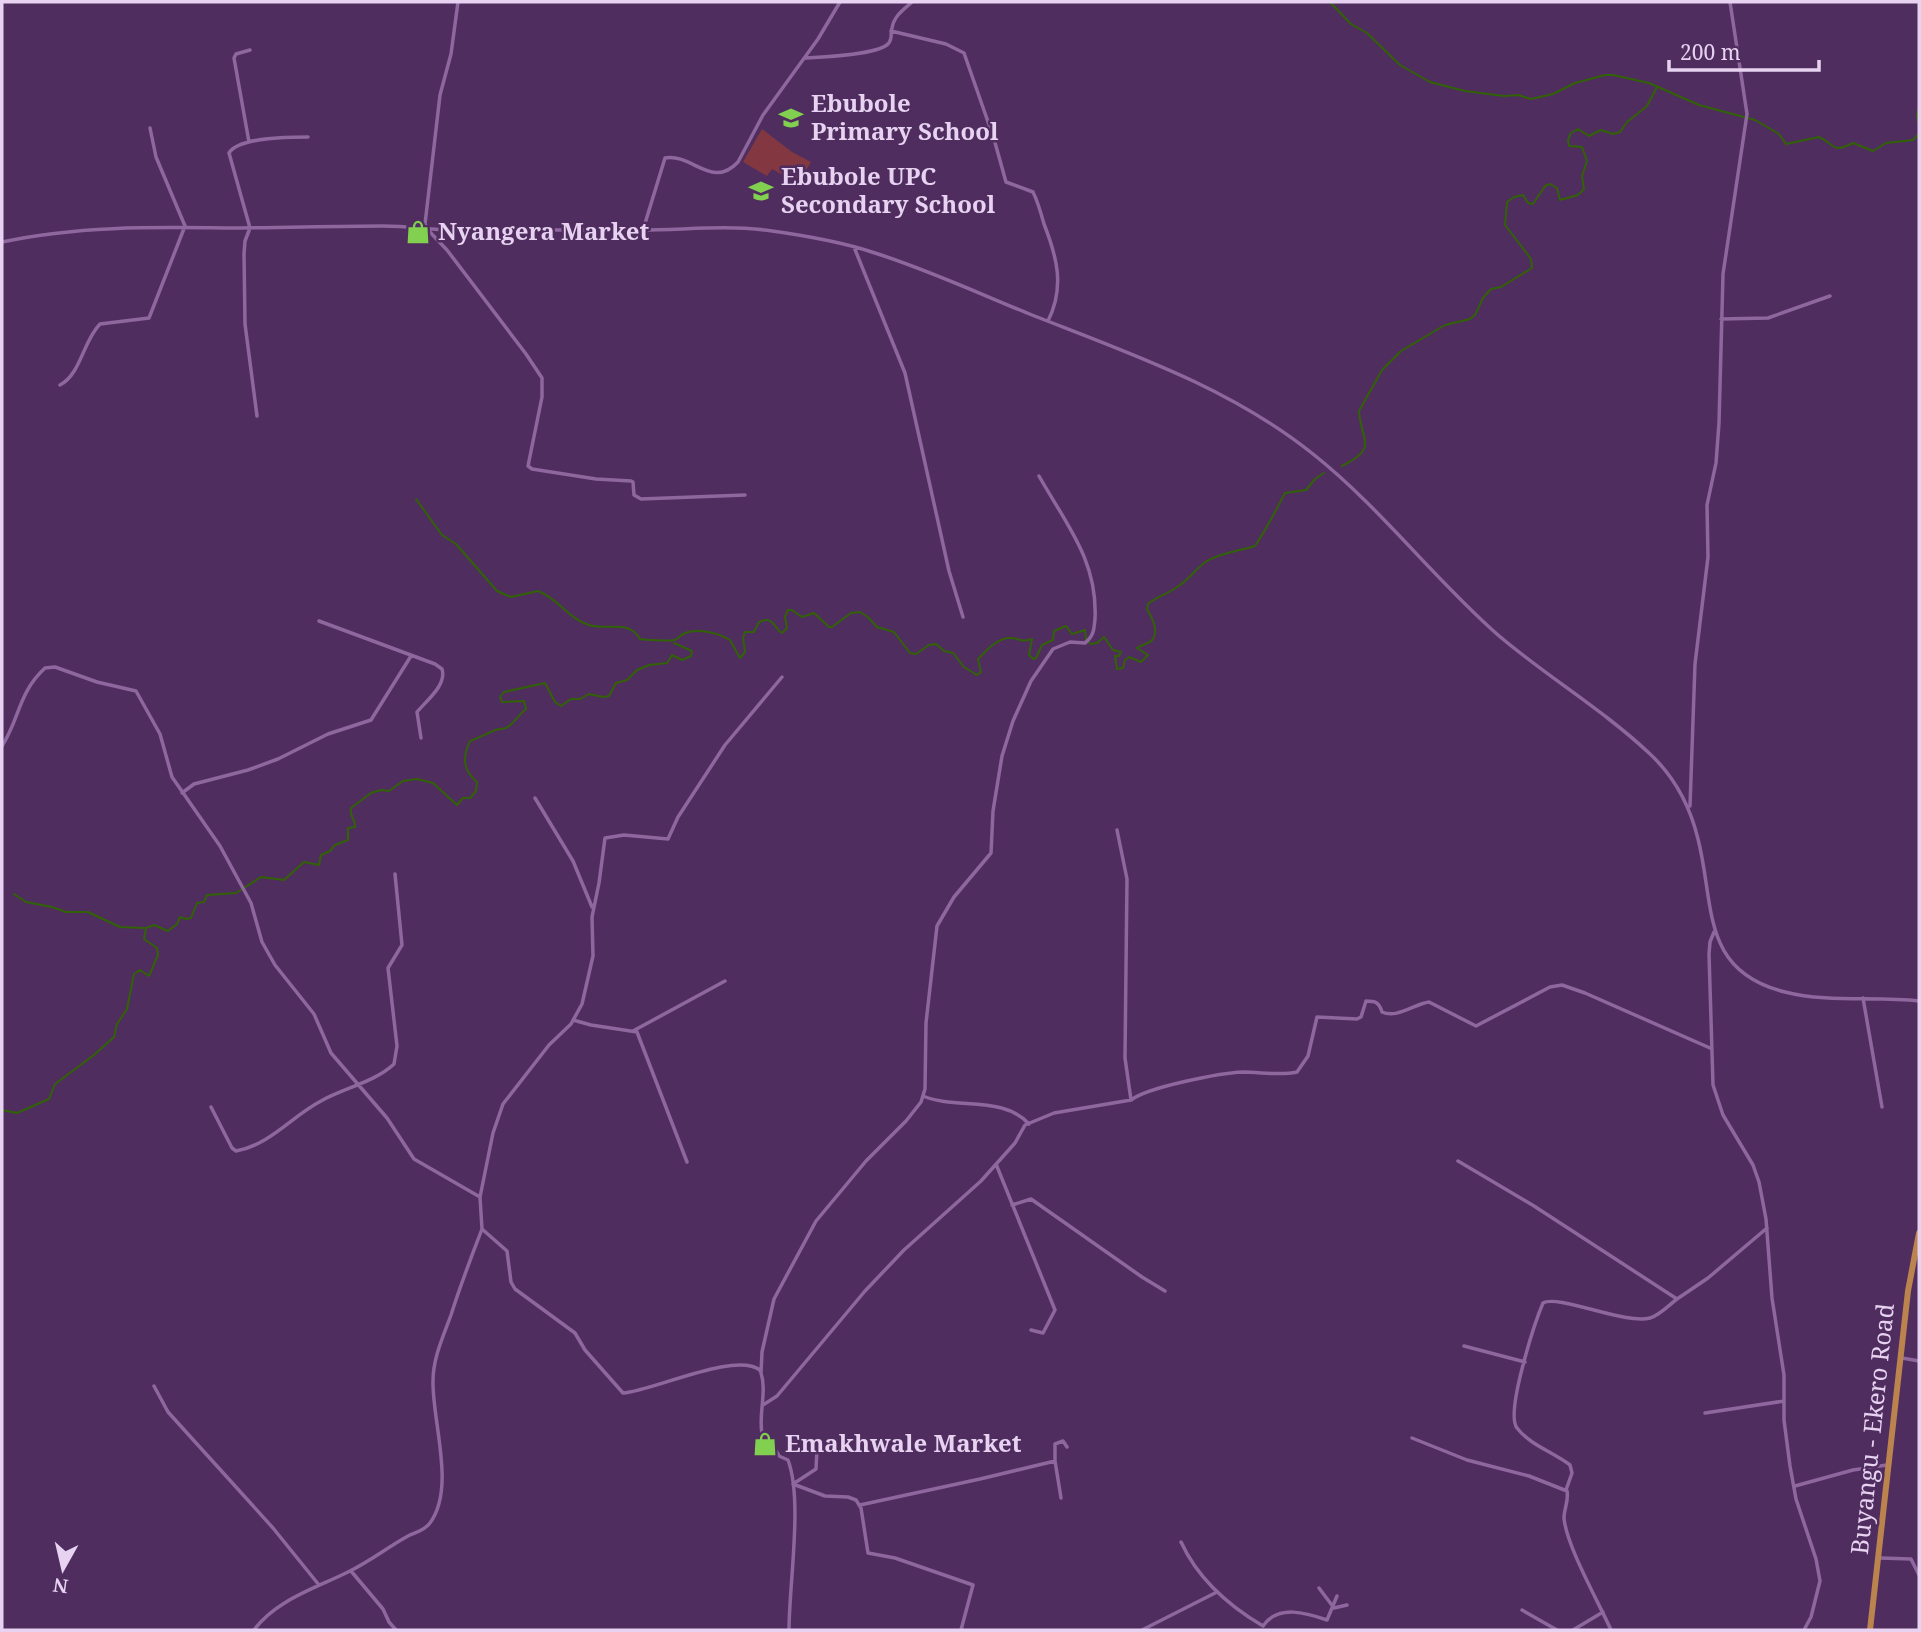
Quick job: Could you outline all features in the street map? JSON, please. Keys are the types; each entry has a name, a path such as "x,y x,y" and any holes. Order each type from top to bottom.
{"main road":[{"name":"Buyangu - Ekero Road","path":"1870,1630 1908,1291 1919,1233"}],"street":[{"path":"458,2 451,54 440,95 425,214 427,229 447,250 539,372 543,391 528,463 530,468 596,479 631,481 634,495 641,499 745,495"},
{"path":"643,230 665,158 677,158 716,173 724,173 732,168 778,92 805,58 840,2"},
{"path":"805,58 874,50 889,43 899,13 912,2"},
{"path":"1689,808 1695,664 1708,556 1707,505 1718,441 1723,274 1747,114 1730,2"},
{"path":"891,31 947,44 964,53 994,139 1006,183 1033,192 1051,242 1058,265 1059,280 1056,301 1048,321"},
{"path":"249,142 234,58 236,54 250,50"},
{"path":"60,385 70,377 89,338 100,324 149,318 186,226 156,158 150,128"},
{"path":"257,416 245,324 244,254 250,228 229,153 234,146 249,142 308,137"},
{"path":"2,242 68,230 186,226 643,230 744,228 812,238 854,247 898,261 1158,365 1260,415 1341,477 1404,538 1463,602 1501,637 1653,757 1689,808 1703,859 1714,932 1722,949 1737,967 1770,988 1802,996 1919,1000"},
{"path":"854,247 905,373 949,571 963,617"},
{"path":"1721,319 1768,318 1830,296"},
{"path":"789,1630 793,1484 788,1460 779,1456 764,1439 761,1418 764,1405 762,1352 774,1299 825,1208 906,1121 923,1096 926,1023 937,926 954,897 991,853 993,811 1004,747 1031,681 1053,649 1070,642 1085,643 1093,635 1093,582 1088,561 1038,476"},
{"path":"319,621 440,667 444,676 417,712 421,738"},
{"path":"182,793 194,784 248,770 278,759 328,734 372,720 411,656"},
{"path":"2,746 14,726 19,704 42,670 55,667 97,682 136,691 160,734 172,777 208,828 247,894 262,942 275,965 310,1007 328,1048 387,1118 408,1153 480,1197"},
{"path":"254,1630 267,1615 419,1532 434,1516 441,1489 433,1400 436,1358 458,1289 482,1229 480,1197 500,1111 531,1066 573,1020 586,992 594,948 591,927 593,909 600,883 605,838 624,835 668,839 678,817 725,745 782,677"},
{"path":"535,798 573,861 593,909"},
{"path":"1117,830 1127,879 1125,1058 1131,1100"},
{"path":"211,1107 232,1148 236,1151 242,1150 269,1137 318,1102 383,1073 394,1063 397,1046 388,968 402,945 395,874"},
{"path":"1714,932 1709,954 1710,1048 1715,1092 1731,1130 1757,1173 1767,1228 1772,1298 1784,1375 1784,1420 1790,1466 1796,1499 1816,1559 1820,1581 1811,1617 1804,1630"},
{"path":"633,1031 725,981"},
{"path":"764,1405 777,1396 865,1291 904,1250 981,1181 1029,1124 1063,1111 1131,1100 1157,1089 1228,1073 1297,1072 1308,1056 1317,1017 1357,1019 1361,1017 1366,1001 1375,1001 1381,1012 1387,1015 1429,1002 1476,1026 1550,987 1562,985 1638,1015 1710,1048"},
{"path":"1863,998 1882,1107"},
{"path":"573,1020 591,1026 638,1033 670,1124 687,1162"},
{"path":"923,1096 1018,1113 1029,1124"},
{"path":"1458,1161 1534,1206 1677,1299"},
{"path":"996,1164 1055,1310 1043,1334 1031,1330"},
{"path":"1012,1205 1031,1199 1165,1291"},
{"path":"1611,1630 1564,1519 1568,1495 1566,1490 1572,1473 1570,1465 1530,1440 1514,1422 1514,1404 1541,1309 1546,1300 1644,1319 1654,1316 1708,1278 1767,1228"},
{"path":"482,1229 507,1251 512,1286 575,1333 585,1350 623,1394 655,1387 672,1378 722,1367 752,1366 758,1368 761,1373"},
{"path":"1464,1346 1525,1362"},
{"path":"1900,1358 1919,1361"},
{"path":"154,1386 168,1412 273,1528 319,1585"},
{"path":"1705,1413 1784,1401"},
{"path":"1412,1438 1467,1460 1529,1476 1566,1490"},
{"path":"1061,1498 1055,1444 1063,1441 1067,1447"},
{"path":"793,1484 816,1469 817,1449 820,1445"},
{"path":"860,1505 1055,1461"},
{"path":"1795,1486 1853,1469 1887,1465"},
{"path":"793,1484 828,1497 851,1497 860,1505 868,1553 895,1558 973,1585 961,1630"},
{"path":"1181,1542 1192,1563 1217,1592 1263,1626 1276,1616 1290,1611 1304,1612 1327,1620 1337,1596"},
{"path":"1878,1557 1909,1558 1919,1575"},
{"path":"351,1571 383,1608 396,1630"},
{"path":"1319,1588 1334,1608"},
{"path":"1142,1630 1217,1592"},
{"path":"1334,1608 1347,1605"},
{"path":"1522,1610 1557,1630"},
{"path":"1573,1630 1603,1612"}],"shaded area":[{"path":"762,129 792,152 811,162 798,184 772,169 767,176 743,162"}],"waterway":[{"path":"1330,2 1351,24 1367,33 1400,65 1430,82 1465,91 1518,95 1531,99 1553,94 1575,83 1613,75 1649,83 1699,105 1755,120 1779,134 1786,144 1819,137 1837,148 1853,143 1873,151 1886,143 1913,140 1919,134"},
{"path":"1342,466 1361,454 1364,449 1359,411 1382,370 1401,351 1445,325 1470,319 1491,289 1501,287 1532,268 1531,259 1505,225 1507,202 1523,195 1528,203 1533,204 1545,186 1550,184 1557,188 1560,200 1578,195 1584,189 1582,176 1587,161 1582,147 1569,146 1571,133 1578,129 1589,136 1601,130 1613,134 1620,132 1627,122 1647,106 1657,87"},
{"path":"1919,107 1919,126"},
{"path":"416,499 442,535 456,544 497,591 511,597 538,591 589,625 624,627 640,639 647,640 675,640 690,632 708,632 730,640 740,658 745,652 745,632 754,632 759,622 768,620 782,633 787,628 785,617 788,610 802,617 814,613 829,627 851,613 860,612 877,627 894,632 910,653 916,654 929,645 936,644 944,651 953,653 964,667 977,675 981,672 978,659 997,642 1010,638 1032,639 1029,655 1033,659 1042,645 1053,640 1054,631 1066,626 1072,634 1085,630 1086,640 1091,644 1104,637 1113,650 1121,652 1119,656 1115,656 1117,669 1123,668 1129,657 1141,662 1148,655 1137,648 1152,640 1155,635 1148,604 1181,584 1207,561 1255,546 1285,493 1306,490 1324,473"},
{"path":"2,1110 17,1113 49,1099 55,1084 114,1037 117,1024 127,1009 134,974 140,970 149,976 158,955 157,948 144,939 146,928 154,925 168,931 177,924 180,917 191,918 197,903 204,902 207,895 236,893 261,877 284,880 304,862 319,865 321,855 348,840 348,828 355,827 351,808 371,793 389,791 403,781 417,779 433,783 457,805 463,798 470,798 476,791 477,782 465,763 470,741 506,728 526,709 524,701 502,702 500,697 504,692 545,683 555,702 561,706 571,699 580,699 589,694 609,696 616,683 627,680 637,670 649,665 667,663 672,655 682,660 691,656 692,651 674,643"},
{"path":"14,894 26,902 66,912 88,912 120,927 144,928"}],"place":[{"name":"Ebubole Primary School","path":"791,118"},
{"name":"Ebubole UPC Secondary School","path":"761,191"},
{"name":"Nyangera Market","path":"418,232"},
{"name":"Emakhwale Market","path":"765,1444"}]}
